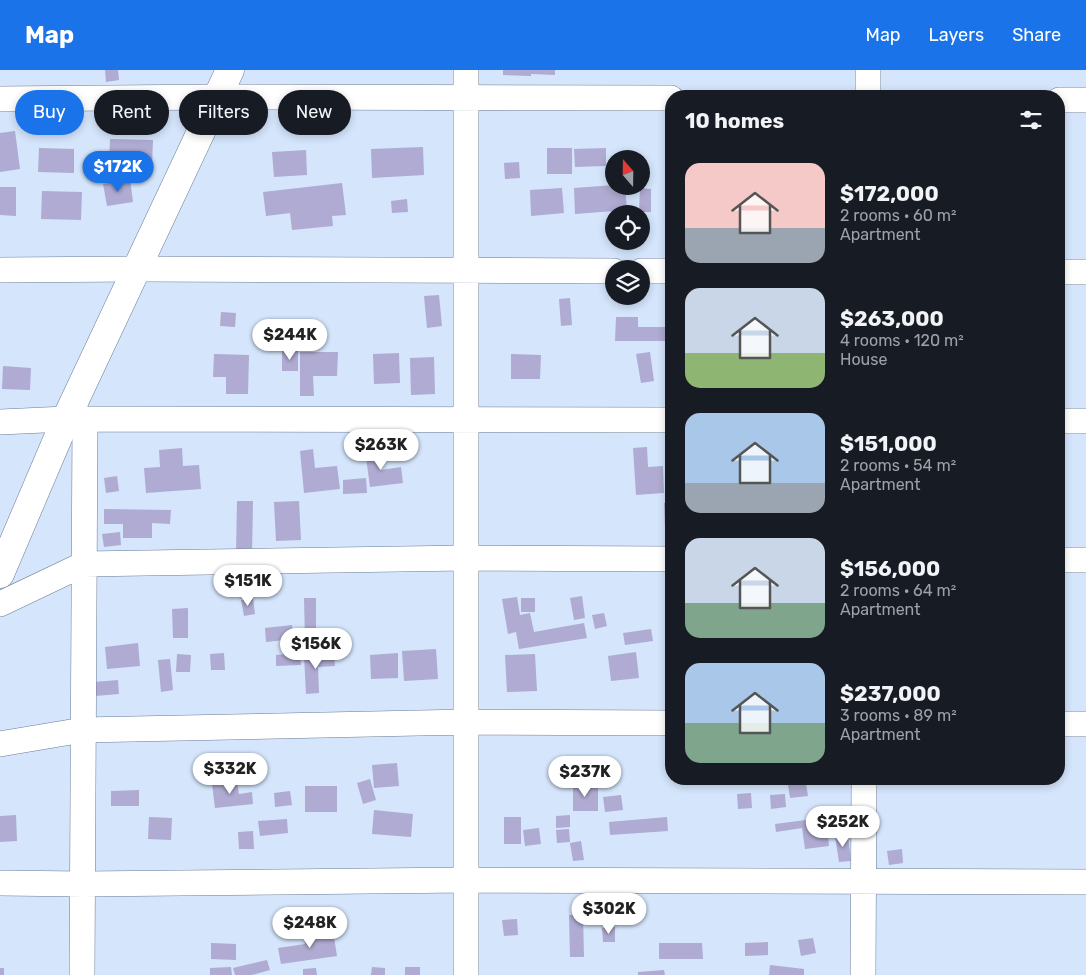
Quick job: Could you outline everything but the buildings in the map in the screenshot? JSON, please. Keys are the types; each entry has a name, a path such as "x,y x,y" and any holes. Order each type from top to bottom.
{"street":[{"path":"221,90 230,70"},
{"path":"466,70 466,975"},
{"path":"868,70 868,90"},
{"path":"0,98 179,97"},
{"path":"268,97 665,98"},
{"path":"1065,100 1086,100"},
{"path":"0,574 76,419 137,268 200,135"},
{"path":"0,270 137,268 605,271"},
{"path":"650,271 665,271"},
{"path":"1065,272 1086,272"},
{"path":"76,419 84,564 82,975"},
{"path":"0,422 76,419 665,420"},
{"path":"1065,421 1086,421"},
{"path":"0,604 84,564 466,558 665,559"},
{"path":"1065,560 1086,560"},
{"path":"0,744 83,730 466,722 665,723"},
{"path":"1065,724 1086,724"},
{"path":"863,975 864,785"},
{"path":"0,883 82,884 466,880 1086,882"}]}
